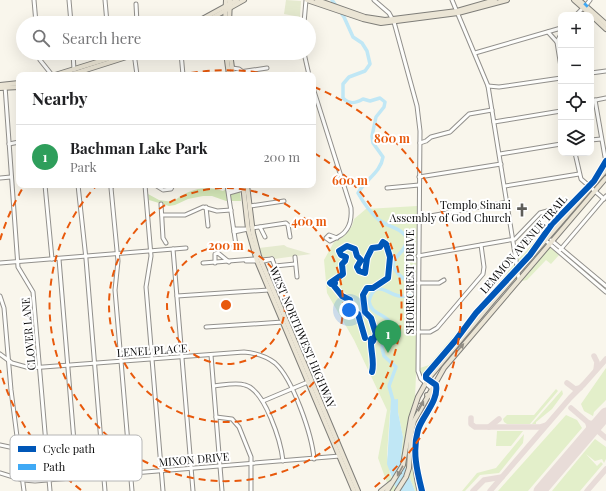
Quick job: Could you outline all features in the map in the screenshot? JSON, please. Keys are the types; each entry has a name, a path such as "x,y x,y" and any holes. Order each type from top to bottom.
{"main road":[{"path":"226,0 229,16"},
{"path":"209,16 237,0"},
{"path":"213,16 228,5 244,0"},
{"path":"307,0 327,5"},
{"path":"317,0 345,12 372,18 394,20 457,12 506,0"},
{"path":"457,12 494,0"},
{"path":"574,0 585,6 589,12"},
{"path":"579,0 606,24"},
{"path":"226,16 228,5"},
{"path":"594,18 606,28"},
{"path":"70,72 104,60"},
{"path":"229,60 231,72"},
{"path":"230,60 232,66 231,72"},
{"path":"2,86 16,84"},
{"path":"2,86 16,87"},
{"path":"593,190 606,170"},
{"path":"387,491 400,472 405,460 411,418 426,382 492,302 593,190 606,178"},
{"name":"WEST NORTHWEST HIGHWAY","path":"245,188 250,206 250,228"},
{"name":"WEST NORTHWEST HIGHWAY","path":"245,188 250,228 259,260 341,456 358,491"},
{"path":"397,491 408,471 413,427 427,395 446,364 519,279 549,240"},
{"path":"492,302 496,305"},
{"name":"WEST NORTHWEST HIGHWAY","path":"301,360 303,372 310,382"},
{"path":"427,395 430,395 432,398"},
{"name":"WEST NORTHWEST HIGHWAY","path":"351,478 354,491"},
{"path":"381,491 392,482"}],"street":[{"path":"34,0 35,16"},
{"path":"69,0 70,16"},
{"path":"105,0 106,16"},
{"path":"305,16 307,0"},
{"path":"452,0 488,86 514,239 519,279"},
{"path":"579,12 590,0"},
{"path":"376,1 394,20"},
{"path":"136,4 137,16"},
{"name":"SHORECREST DRIVE","path":"394,20 418,112 420,143 418,371 420,377 432,387"},
{"path":"474,53 558,29"},
{"path":"548,32 558,42"},
{"path":"40,60 50,72"},
{"path":"74,60 75,71"},
{"path":"136,60 137,72"},
{"path":"182,60 183,72"},
{"path":"306,60 308,72"},
{"path":"232,66 239,68 242,72 267,68"},
{"path":"594,73 606,71"},
{"path":"488,86 499,87 558,78"},
{"name":"CLOVER LANE","path":"2,86 9,144 19,271 31,285 33,292 45,435"},
{"path":"316,97 351,208 350,225 342,236 337,238"},
{"path":"594,100 606,98"},
{"path":"594,105 604,157"},
{"path":"420,143 426,142 431,137 450,132 469,114 492,110"},
{"path":"494,122 558,111"},
{"path":"594,140 601,139"},
{"path":"9,144 16,143"},
{"path":"500,154 558,144"},
{"path":"560,250 605,198 593,190 579,174 576,156"},
{"path":"419,177 501,164"},
{"path":"505,186 579,174"},
{"path":"0,178 11,177"},
{"path":"388,188 419,185"},
{"path":"45,188 52,259"},
{"path":"78,188 101,435"},
{"path":"111,188 118,254 115,290 127,435"},
{"path":"145,188 151,261 146,287 163,491"},
{"path":"161,188 165,190 172,188"},
{"path":"228,188 236,245"},
{"path":"228,191 241,188"},
{"path":"250,206 284,201"},
{"path":"419,218 508,202"},
{"path":"161,204 163,238 166,243"},
{"path":"162,215 185,214 200,207 206,207 217,211 231,210"},
{"path":"206,207 208,226"},
{"path":"418,256 514,239 521,235 540,213 558,208"},
{"path":"234,230 287,224 290,237"},
{"path":"260,227 265,237"},
{"path":"549,240 606,292"},
{"path":"418,332 430,332 437,328 480,278 484,267 481,245"},
{"path":"0,263 186,248"},
{"path":"173,249 193,491"},
{"path":"560,250 606,286"},
{"path":"215,263 215,254 218,253 229,262"},
{"path":"295,257 297,277"},
{"path":"59,259 74,435"},
{"path":"203,263 246,261 254,259 270,260 275,266 282,283"},
{"path":"275,266 296,264"},
{"path":"584,273 587,270"},
{"path":"593,281 596,278"},
{"path":"418,283 439,283 444,280"},
{"path":"177,296 271,290"},
{"path":"0,296 4,308 8,360 17,435"},
{"path":"206,326 285,322"},
{"name":"LENEL PLACE","path":"0,354 8,360 24,367 40,368 182,356 251,353 266,357 283,372 292,389 309,432 314,459"},
{"path":"211,355 222,491"},
{"path":"263,401 310,382"},
{"path":"214,386 246,385 256,391 263,401 279,440 283,461"},
{"path":"419,491 414,467 414,441 420,420 435,392 432,387"},
{"path":"216,417 228,418 237,423 250,452 252,464 251,491"},
{"path":"0,445 10,447"},
{"name":"MIXON DRIVE","path":"142,473 341,456"},
{"name":"MIXON DRIVE","path":"0,473 10,476"},
{"path":"23,481 24,491"},
{"name":"CLOVER LANE","path":"49,481 50,491"},
{"path":"104,481 105,491"},
{"path":"131,481 132,491"}],"green space":[{"path":"286,0 301,1 300,16 284,14"},
{"path":"585,187 588,188 587,190 520,266 518,258 523,255 559,213"},
{"path":"210,188 223,191 227,188 239,188 241,201 226,201 212,196 203,196 188,199 169,206 149,200 148,194 159,200 173,202 185,194 197,189"},
{"path":"417,206 416,375 412,466 417,491 415,491 401,457 403,437 398,412 398,400 390,411 387,455 390,474 397,491 390,491 378,458 387,410 354,340 327,293 324,260 334,242 343,237 352,226 354,219 366,209"},
{"path":"284,245 311,254 274,259 273,256 263,258 259,248"},
{"path":"550,247 559,255 551,264 546,260 527,280 521,281 521,279"},
{"path":"516,262 516,272 427,377 421,377 420,368 429,365"},
{"path":"606,368 606,400 594,412 593,416 584,411 581,404"},
{"path":"556,389 558,391 530,424 507,424 504,422 503,419 507,415 534,415"},
{"path":"562,390 563,394 552,409 536,422 536,424 532,424"},
{"path":"566,415 577,420 582,428 528,491 498,491"},
{"path":"497,431 523,431 511,446 496,446"},
{"path":"524,434 523,443 499,473 480,475 465,491 462,491 477,473 496,468"},
{"path":"595,439 606,447 606,459 604,463 602,459 595,461 586,454 597,466 601,462 603,464 580,491 552,491"}],"water":[{"path":"398,399 398,412 403,437 401,457 415,491 397,491 387,464 391,400"}],"waterway":[{"path":"332,0 344,17 353,37 362,43 367,51 370,64 365,71 349,77 343,84 343,98 348,102 355,102 363,99 370,101 380,98 385,102 384,107 376,117 372,136 373,143 383,157 382,162 376,172 358,193 367,207 379,220 402,232 407,238 402,251 395,259 393,264 394,269 399,275 409,283 410,294 398,296 381,289 376,289 372,293 369,301 372,309 390,322 383,339 382,348 384,356 396,367 389,386 394,404"}],"taxiway":[{"path":"594,356 597,362 596,370"},
{"path":"490,491 570,398 606,359"},
{"path":"567,383 575,389 580,388"},
{"path":"571,408 606,438"},
{"path":"583,440 590,431 588,423 596,424 606,413"},
{"path":"471,418 471,424 475,427 540,427 546,425"},
{"path":"489,427 499,419"},
{"path":"587,491 606,469"},
{"path":"473,491 484,480 502,477"}],"runway":[{"path":"540,491 606,414"}],"cycle path":[{"name":"LEMMON AVENUE TRAIL","path":"422,491 418,476 415,453 416,438 420,425 433,403 436,391 436,385 426,378 426,375 455,341 476,313 530,255 552,224 594,181 606,161"},
{"path":"365,338 358,314 352,310 350,300 342,296 334,286 335,283 330,283 343,274 342,264 346,257 341,255 339,251 347,246 355,249 357,256 361,260 357,267 359,271 365,273 367,258 372,248 380,247 383,242 386,244 390,257 388,278 373,288 367,288 363,295 365,312 371,318 376,334 373,341 371,339 373,364 372,372"}],"place":[{"name":"Templo Sinani Assembly of God Church","path":"522,210"},
{"name":"Bachman Lake Park","path":"388,353"}]}
